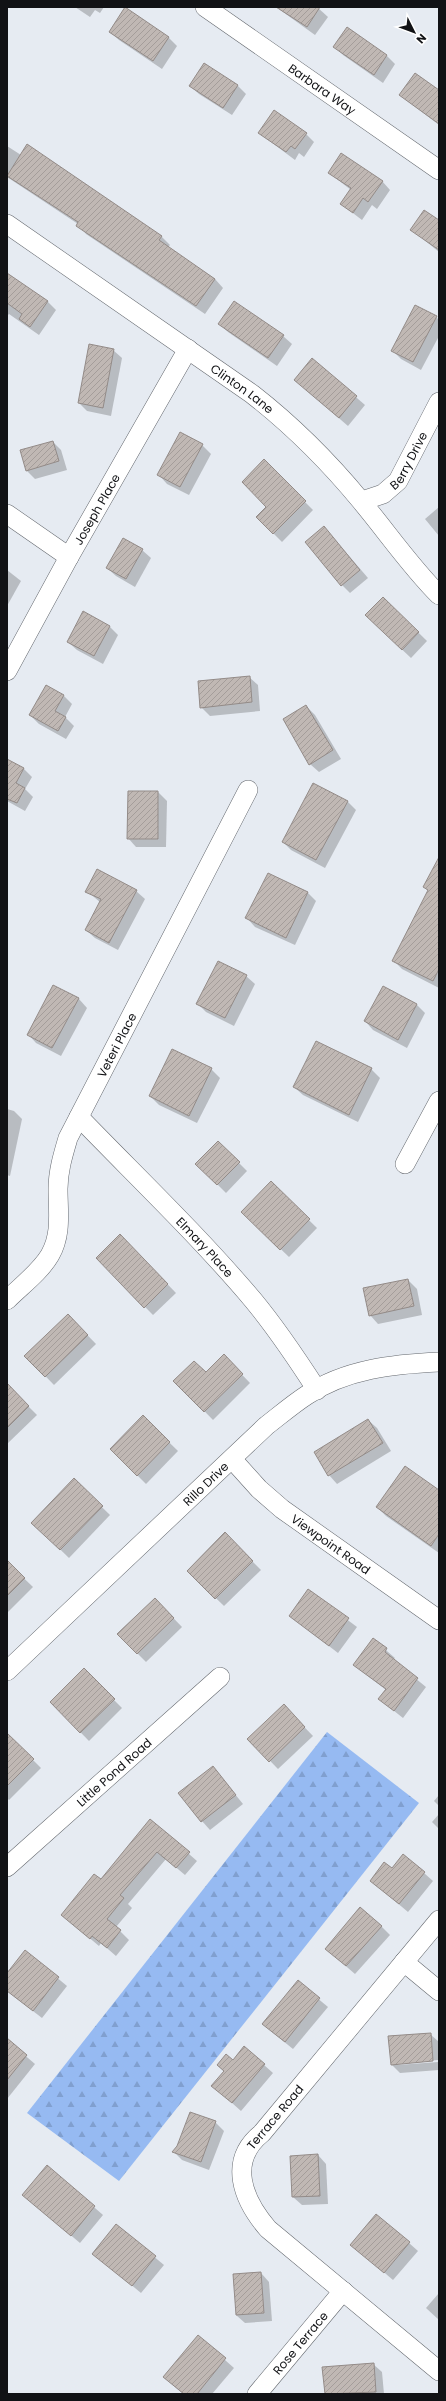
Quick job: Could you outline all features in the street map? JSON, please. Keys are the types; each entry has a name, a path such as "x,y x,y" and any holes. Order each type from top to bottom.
{"street":[{"name":"Barbara Way","path":"205,7 439,170"},
{"name":"Clinton Lane","path":"7,224 252,394 286,421 317,451 362,501 422,578 439,595"},
{"name":"Joseph Place","path":"7,671 69,556 188,349"},
{"name":"Berry Drive","path":"362,501 383,494 398,481 439,402"},
{"path":"7,514 69,556"},
{"name":"Veteri Place","path":"7,1300 38,1270 50,1255 57,1238 60,1218 58,1188 60,1162 68,1138 248,790"},
{"path":"405,1164 439,1101"},
{"name":"Elmary Place","path":"78,1117 218,1261 254,1301 286,1343 317,1390"},
{"name":"Rillo Drive","path":"7,1671 266,1426 317,1390 332,1382 370,1369 409,1363 439,1362"},
{"name":"Viewpoint Road","path":"232,1459 259,1489 282,1508 439,1620"},
{"name":"Little Pond Road","path":"7,1867 220,1677"},
{"name":"Terrace Road","path":"439,1920 262,2133 255,2139 246,2151 242,2165 242,2181 247,2198 255,2214 268,2229 439,2371"},
{"path":"404,1962 439,1991"},
{"name":"Rose Terrace","path":"257,2394 343,2291"}],"green space":[{"path":"327,1732 419,1803 119,2181 27,2113"}],"building":[{"path":"125,7 169,37 153,61 109,32"},
{"path":"276,7 320,7 307,27"},
{"path":"347,27 387,55 374,75 333,47"},
{"path":"204,63 238,85 223,108 189,86"},
{"path":"415,73 439,90 439,124 399,95"},
{"path":"274,110 307,133 295,149 291,146 286,152 258,133"},
{"path":"27,144 162,236 159,240 215,279 196,306 76,226 78,222 7,176"},
{"path":"341,153 383,181 368,202 363,198 353,213 340,204 351,188 328,173"},
{"path":"424,210 439,220 439,250 410,230"},
{"path":"7,273 48,301 30,327 19,319 22,314 7,303"},
{"path":"234,301 284,335 268,358 218,324"},
{"path":"415,305 437,316 413,362 391,351"},
{"path":"89,344 114,349 103,408 78,403"},
{"path":"312,358 357,396 339,418 294,380"},
{"path":"180,432 203,444 180,487 157,475"},
{"path":"53,441 59,461 26,471 20,450"},
{"path":"264,459 306,501 273,534 256,517 266,507 242,482"},
{"path":"324,526 360,570 341,586 305,542"},
{"path":"123,538 143,549 126,579 106,568"},
{"path":"383,597 419,632 402,650 365,615"},
{"path":"83,611 110,626 94,656 67,642"},
{"path":"250,676 252,702 200,708 198,681"},
{"path":"46,685 64,695 55,711 66,717 58,731 29,715"},
{"path":"306,705 333,750 309,765 283,719"},
{"path":"7,759 24,768 16,783 25,788 17,803 7,799"},
{"path":"313,783 348,801 316,860 282,842"},
{"path":"128,791 158,791 158,839 127,839"},
{"path":"439,857 439,969 433,981 392,961 428,890 423,887"},
{"path":"97,869 137,890 109,943 85,930 101,899 85,892"},
{"path":"268,873 308,892 286,938 245,918"},
{"path":"218,961 247,975 225,1018 196,1004"},
{"path":"53,985 79,998 52,1048 27,1035"},
{"path":"383,986 417,1004 398,1040 364,1021"},
{"path":"316,1041 372,1068 349,1115 293,1087"},
{"path":"172,1049 212,1068 189,1116 149,1096"},
{"path":"218,1141 240,1162 217,1185 195,1164"},
{"path":"271,1181 310,1219 280,1250 241,1212"},
{"path":"120,1234 168,1284 144,1308 96,1258"},
{"path":"408,1279 414,1306 369,1316 363,1288"},
{"path":"68,1314 88,1335 45,1377 24,1356"},
{"path":"224,1354 243,1374 204,1412 173,1381 194,1361 206,1372"},
{"path":"7,1383 29,1406 7,1428"},
{"path":"143,1415 170,1442 137,1476 110,1449"},
{"path":"368,1419 383,1443 328,1476 314,1452"},
{"path":"405,1466 439,1490 439,1534 431,1546 376,1507"},
{"path":"74,1478 103,1506 60,1550 31,1523"},
{"path":"225,1532 253,1561 215,1599 187,1571"},
{"path":"7,1560 25,1578 7,1596"},
{"path":"308,1589 349,1618 329,1646 289,1616"},
{"path":"155,1598 174,1618 137,1654 117,1634"},
{"path":"373,1638 387,1648 385,1652 418,1678 394,1711 378,1699 386,1689 353,1665"},
{"path":"84,1668 115,1699 80,1733 50,1702"},
{"path":"284,1704 305,1727 269,1762 247,1739"},
{"path":"7,1733 34,1759 7,1786"},
{"path":"213,1766 236,1795 201,1822 178,1793"},
{"path":"150,1819 190,1852 176,1868 157,1852 120,1895 124,1898 107,1919 121,1930 107,1948 92,1936 90,1939 61,1915 94,1874 101,1879"},
{"path":"403,1854 425,1872 399,1904 370,1881 384,1862 392,1868"},
{"path":"360,1907 382,1926 346,1966 325,1949"},
{"path":"25,1950 59,1977 33,2011 7,1991 7,1973"},
{"path":"298,1980 320,1998 285,2042 262,2024"},
{"path":"431,2033 433,2061 391,2065 388,2036"},
{"path":"7,2038 27,2055 7,2080"},
{"path":"244,2046 265,2064 232,2103 211,2086 224,2071 217,2065 226,2054 233,2060"},
{"path":"190,2112 216,2121 201,2162 172,2152 177,2146"},
{"path":"318,2154 320,2196 292,2197 290,2156"},
{"path":"47,2165 95,2206 71,2236 22,2195"},
{"path":"376,2214 410,2242 384,2273 350,2245"},
{"path":"116,2224 156,2256 132,2286 92,2254"},
{"path":"261,2272 264,2313 236,2315 233,2274"},
{"path":"198,2335 226,2358 197,2394 184,2394 163,2377"},
{"path":"374,2363 376,2392 325,2394 322,2367"}]}
